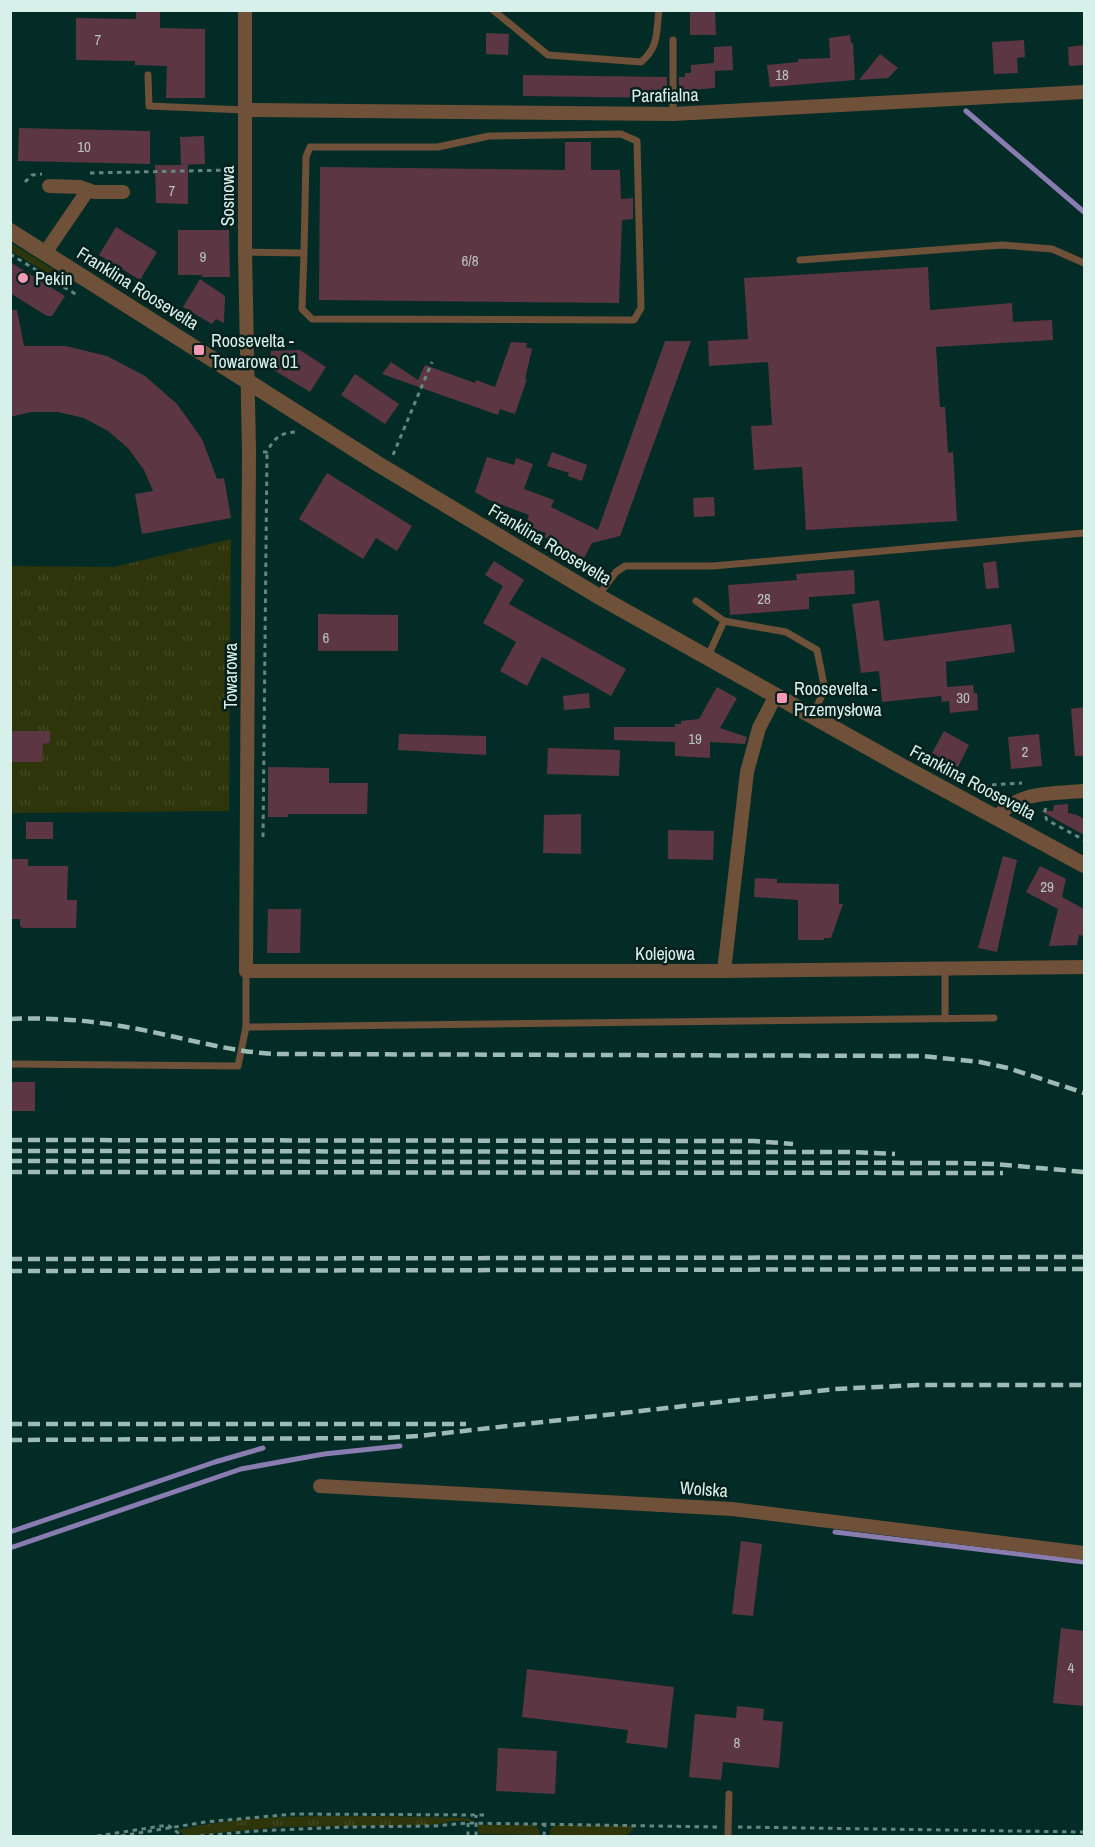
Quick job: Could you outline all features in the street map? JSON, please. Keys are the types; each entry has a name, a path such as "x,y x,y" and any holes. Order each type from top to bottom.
{"street":[{"name":"Sosnowa","path":"245,10 245,252 248,381"},
{"name":"Parafialna","path":"245,110 673,114 1084,93"},
{"path":"49,180 87,190 123,192"},
{"path":"45,253 87,190"},
{"name":"Franklina Roosevelta","path":"10,231 378,464 598,596 1084,865"},
{"name":"Towarowa","path":"246,971 248,381"},
{"path":"724,970 747,772 759,728 776,694"},
{"path":"997,817 1014,801 1026,796 1084,791"},
{"name":"Kolejowa","path":"246,971 1084,967"},
{"name":"Wolska","path":"320,1486 732,1509 1084,1553"}],"lane":[{"path":"493,10 548,55 640,62 651,53 655,44 659,10"},
{"path":"673,40 673,114"},
{"path":"148,75 149,106 245,110"},
{"path":"621,134 637,141 641,308 634,320 312,319 303,309 304,253 306,157 310,147 438,147 489,136 621,134"},
{"path":"800,260 1002,244 1052,249 1084,263"},
{"path":"245,252 304,253"},
{"path":"598,596 616,572 625,567 713,566 1084,533"},
{"path":"696,601 724,621 786,632 817,650 825,690 812,715"},
{"path":"708,656 724,621"},
{"path":"945,969 945,1019"},
{"path":"10,1064 238,1066 246,1027 246,971"},
{"path":"246,1027 994,1018"},
{"path":"728,1836 729,1794"}],"path":[{"path":"83,173 236,170"},
{"path":"25,182 32,175 49,180"},
{"path":"393,455 432,362"},
{"path":"263,845 267,452"},
{"path":"954,795 960,781 976,786 1028,783"},
{"path":"1052,804 1044,810 1047,820 1084,840"},
{"path":"121,1836 205,1822 294,1814 485,1815"},
{"path":"476,1815 476,1836"},
{"path":"468,1823 468,1836"},
{"path":"544,1836 545,1823"},
{"path":"97,1836 168,1825 182,1836"},
{"path":"200,1836 346,1827"}],"green space":[{"path":"11,243 75,283 72,288 11,251"},
{"path":"231,539 229,811 11,813 10,566 114,567"},
{"path":"386,1816 469,1818 472,1821 454,1821 434,1825 281,1827 185,1836 178,1830 256,1819"},
{"path":"478,1825 535,1825 540,1835 478,1834"},
{"path":"555,1825 635,1826 630,1833 623,1836 550,1835 550,1830"}],"building":[{"path":"136,10 160,10 160,28 205,29 205,98 166,98 167,66 135,65 135,61 76,60 76,18 136,19"},
{"path":"690,10 715,10 716,35 690,35"},
{"path":"486,33 509,34 508,55 486,54"},
{"path":"850,35 851,43 853,43 855,80 770,87 767,65 798,62 798,59 830,58 829,38"},
{"path":"1024,40 1025,57 1017,58 1018,73 994,74 992,42"},
{"path":"1084,45 1084,65 1069,66 1068,47"},
{"path":"732,46 733,70 715,71 715,88 679,91 679,77 685,77 685,73 691,73 691,65 714,63 714,47"},
{"path":"880,54 898,68 888,78 859,80"},
{"path":"523,75 667,77 667,98 523,96"},
{"path":"19,128 150,131 150,164 18,161"},
{"path":"204,136 205,164 181,165 180,137"},
{"path":"565,142 591,142 591,170 620,170 621,199 633,198 633,219 622,220 619,303 319,300 320,167 565,170"},
{"path":"155,165 188,165 188,204 156,203"},
{"path":"116,227 157,252 140,280 99,255"},
{"path":"178,230 229,230 230,277 178,275"},
{"name":"Pekin","path":"10,262 65,296 52,316 47,316 10,293"},
{"path":"928,267 930,310 1012,303 1013,322 1052,320 1053,340 936,347 940,407 945,407 948,453 953,452 957,521 806,530 802,467 754,470 751,426 772,425 768,362 709,366 708,341 748,339 744,278"},
{"path":"200,279 225,296 224,323 216,319 212,324 183,307"},
{"path":"10,310 17,310 24,346 66,346 107,356 145,376 177,404 202,439 217,479 224,478 231,518 142,534 135,494 153,491 144,470 128,448 108,431 84,418 58,412 31,412 10,417"},
{"path":"665,341 691,341 620,536 592,543 584,558 544,537 546,533 525,526 529,515 489,500 475,492 487,457 514,465 516,458 533,464 524,489 554,500 551,507 598,530"},
{"path":"511,342 527,343 526,347 532,349 525,379 527,379 515,414 500,409 498,415 382,374 391,362 418,380 425,365 475,383 476,380 495,387"},
{"path":"300,350 326,367 310,392 272,369 270,364 271,351"},
{"path":"355,374 399,404 385,424 341,395"},
{"path":"552,452 587,465 582,481 568,476 569,473 547,466"},
{"path":"327,473 412,526 397,551 376,538 363,559 299,519"},
{"path":"714,497 715,516 694,517 693,498"},
{"path":"494,561 524,580 509,604 626,669 611,696 542,657 527,686 500,671 516,642 483,623 503,586 485,575"},
{"path":"996,561 999,588 986,589 983,563"},
{"path":"854,570 855,594 809,597 809,609 730,615 728,585 797,580 796,574"},
{"path":"879,600 884,641 1011,624 1015,652 946,662 947,687 973,685 974,693 977,693 978,710 950,713 949,701 942,702 941,696 882,702 879,671 861,673 852,604"},
{"path":"318,614 398,615 398,651 318,651"},
{"path":"717,687 737,698 720,728 747,737 745,744 710,742 710,758 675,756 675,742 614,740 614,727 675,727 675,724 681,724 681,721 699,719"},
{"path":"589,693 590,708 564,710 563,696"},
{"path":"1084,707 1084,756 1075,756 1071,709"},
{"path":"12,731 50,731 50,743 43,744 42,762 12,762"},
{"path":"944,731 969,745 958,767 932,753"},
{"path":"399,734 486,736 486,755 398,750"},
{"path":"1039,734 1042,766 1011,769 1008,737"},
{"path":"548,748 620,750 619,776 547,774"},
{"path":"268,767 329,768 329,783 368,783 367,814 288,814 288,817 268,817"},
{"path":"1068,804 1068,813 1084,819 1084,835 1041,811 1053,811 1054,805"},
{"path":"581,814 581,854 543,853 544,815"},
{"path":"26,822 53,822 53,839 26,839"},
{"path":"668,830 714,831 713,860 668,859"},
{"path":"1003,856 1017,860 997,952 978,948"},
{"path":"10,859 28,859 28,866 68,866 67,900 77,900 76,928 23,928 20,926 20,919 10,919"},
{"path":"1040,866 1066,879 1062,897 1084,909 1084,936 1079,935 1077,945 1049,946 1058,909 1026,892"},
{"path":"755,878 777,879 777,883 839,884 839,904 843,904 831,938 798,940 798,900 754,897"},
{"path":"268,909 301,909 300,953 267,953"},
{"path":"10,1082 35,1082 35,1111 10,1111"},
{"path":"741,1541 762,1544 753,1616 732,1614"},
{"path":"1061,1628 1084,1631 1084,1706 1053,1703"},
{"path":"527,1669 674,1687 667,1748 626,1743 628,1730 522,1717"},
{"path":"737,1706 764,1709 763,1720 783,1722 779,1768 723,1762 721,1780 689,1777 695,1714 736,1718"},
{"path":"498,1748 557,1751 555,1794 496,1791"}],"waterway":[{"path":"966,111 1084,212"},
{"path":"10,1548 241,1469 324,1454 400,1446"},
{"path":"10,1532 215,1462 263,1448"},
{"path":"835,1532 1084,1562"}],"railway":[{"path":"10,1019 59,1019 107,1024 222,1047 273,1054 922,1056 980,1062 1008,1068 1084,1093"},
{"path":"10,1140 754,1141 793,1144"},
{"path":"10,1151 851,1152 895,1154"},
{"path":"10,1161 956,1163 1084,1172"},
{"path":"10,1172 1003,1173"},
{"path":"10,1259 1084,1257"},
{"path":"10,1271 1084,1269"},
{"path":"10,1440 381,1438 419,1436 835,1389 918,1385 1084,1385"},
{"path":"10,1424 466,1424"}],"place":[{"name":"Pekin","path":"23,278"},
{"name":"Roosevelta - Towarowa 01","path":"199,350"},
{"name":"Roosevelta - Przemysłowa","path":"782,698"}]}
